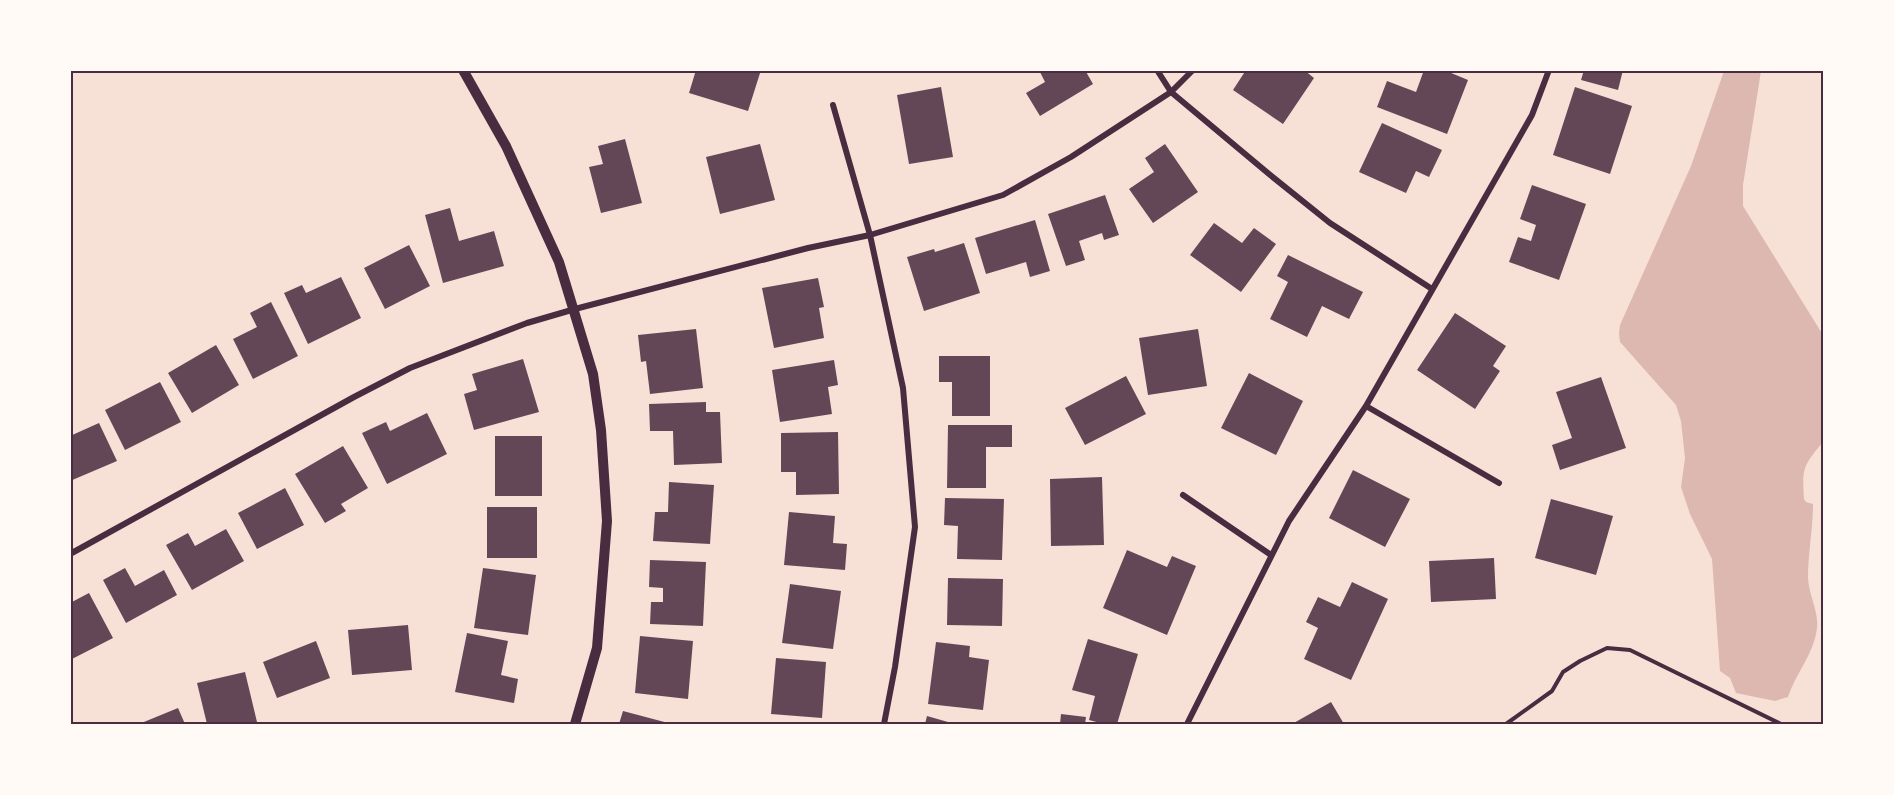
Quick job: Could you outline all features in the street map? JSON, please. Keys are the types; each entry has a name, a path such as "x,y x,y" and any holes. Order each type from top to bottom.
{"street":[{"path":"463,70 506,146 560,262 593,374 602,430 607,521 597,648 575,724"},
{"path":"1157,70 1171,92 1330,223 1432,289"},
{"path":"70,554 410,368 527,323 808,248 870,235 1003,195 1071,157 1171,92 1193,70"},
{"path":"1187,724 1289,521 1366,406 1532,116 1549,70"},
{"path":"832,105 870,235 903,388 915,527 895,667 884,724"},
{"path":"1366,406 1499,483"},
{"path":"1183,495 1271,555"}],"path":[{"path":"1506,724 1552,691 1563,672 1607,648 1630,650 1781,724"}],"shaded area":[{"path":"1724,71 1761,71 1743,185 1743,206 1823,335 1823,442 1808,462 1803,480 1804,499 1813,504 1808,578 1817,616 1817,628 1809,655 1788,697 1775,701 1736,693 1730,678 1720,671 1712,559 1690,514 1681,487 1685,458 1681,421 1676,405 1620,342 1619,333 1620,325 1691,166"}],"building":[{"path":"696,70 761,70 748,111 689,93"},
{"path":"1039,70 1085,70 1093,84 1040,116 1026,93 1045,82"},
{"path":"1246,70 1304,70 1314,78 1283,124 1233,90"},
{"path":"1424,70 1444,70 1468,80 1447,134 1377,107 1387,81 1416,92"},
{"path":"1584,70 1623,70 1618,90 1581,80"},
{"path":"941,87 953,157 909,164 897,95"},
{"path":"1575,87 1632,106 1610,174 1553,155"},
{"path":"1382,123 1442,150 1429,177 1416,171 1406,193 1359,172"},
{"path":"625,139 642,203 601,213 589,167 603,164 598,146"},
{"path":"760,144 775,200 720,214 706,157"},
{"path":"1165,144 1198,192 1153,223 1129,189 1154,172 1145,158"},
{"path":"1532,185 1586,204 1559,280 1509,262 1518,237 1531,241 1536,225 1520,219"},
{"path":"1105,195 1119,235 1104,240 1102,233 1079,241 1085,260 1066,266 1048,214"},
{"path":"450,208 459,241 494,231 504,266 443,283 425,215"},
{"path":"1035,220 1050,271 1030,277 1026,262 986,274 975,238"},
{"path":"1214,223 1242,243 1254,228 1276,244 1241,292 1190,255"},
{"path":"964,243 980,293 924,311 907,257 934,249 935,252"},
{"path":"409,245 430,286 385,309 364,268"},
{"path":"1288,255 1363,292 1349,319 1322,306 1307,337 1270,319 1288,282 1277,276"},
{"path":"341,277 361,318 308,344 284,293 302,285 306,293"},
{"path":"818,278 824,307 819,308 824,338 774,348 762,288"},
{"path":"271,302 298,356 253,379 233,339 257,327 250,313"},
{"path":"1455,313 1506,346 1493,366 1500,371 1475,409 1417,370"},
{"path":"696,329 703,388 650,394 646,361 641,362 638,335"},
{"path":"1198,329 1207,386 1148,395 1139,338"},
{"path":"216,345 239,385 192,413 168,373"},
{"path":"939,356 990,356 990,416 952,416 952,382 939,382"},
{"path":"523,359 539,412 474,430 464,394 477,390 472,374"},
{"path":"834,360 838,385 828,387 832,414 780,422 772,370"},
{"path":"1249,373 1303,401 1276,455 1221,428"},
{"path":"1126,376 1146,414 1085,445 1065,408"},
{"path":"1601,377 1626,448 1560,470 1552,445 1572,438 1556,392"},
{"path":"160,382 181,422 125,450 105,410"},
{"path":"706,402 706,412 720,412 722,463 674,465 673,431 650,431 649,404"},
{"path":"427,413 447,454 387,484 362,433 386,422 390,431"},
{"path":"99,423 117,461 70,481 70,436"},
{"path":"948,425 1012,425 1012,447 986,447 986,488 947,488"},
{"path":"838,432 839,494 796,495 796,472 781,472 781,433"},
{"path":"495,436 542,436 542,496 495,496"},
{"path":"343,446 368,488 341,504 346,511 325,523 295,474"},
{"path":"1353,470 1410,499 1385,547 1329,518"},
{"path":"1102,477 1104,545 1051,546 1050,479"},
{"path":"669,482 714,485 710,544 653,541 655,512 668,512"},
{"path":"285,488 304,525 257,549 238,513"},
{"path":"945,498 1004,499 1002,560 957,559 958,526 944,525"},
{"path":"1551,499 1613,516 1596,575 1535,558"},
{"path":"487,507 537,507 537,558 487,558"},
{"path":"789,512 835,516 833,543 847,544 845,570 784,565"},
{"path":"226,529 244,561 192,590 166,545 188,533 195,546"},
{"path":"1127,550 1167,567 1172,556 1196,566 1167,635 1103,608"},
{"path":"1494,558 1496,599 1431,602 1429,561"},
{"path":"650,560 706,562 703,626 650,624 651,602 663,602 663,588 649,587"},
{"path":"125,568 135,586 164,570 177,595 126,623 103,580"},
{"path":"483,568 536,575 528,635 474,628"},
{"path":"948,578 1003,579 1002,626 947,625"},
{"path":"1352,582 1388,599 1351,680 1304,659 1318,628 1306,622 1318,597 1340,607"},
{"path":"790,584 841,591 833,649 782,643"},
{"path":"89,593 113,638 70,660 70,603"},
{"path":"408,625 412,670 352,675 348,630"},
{"path":"467,633 508,641 501,675 518,679 514,703 455,692"},
{"path":"640,636 693,641 688,699 635,693"},
{"path":"1088,639 1138,654 1117,724 1104,724 1089,720 1095,696 1072,690"},
{"path":"316,641 330,678 277,698 263,662"},
{"path":"936,642 970,646 969,657 989,660 983,710 928,704"},
{"path":"776,658 826,662 822,718 771,714"},
{"path":"245,672 257,722 207,724 197,683"},
{"path":"1331,702 1344,724 1292,724"},
{"path":"178,708 185,724 139,724"},
{"path":"623,711 672,724 619,724"},
{"path":"1061,714 1086,717 1085,724 1060,724"},
{"path":"927,716 955,724 925,724"}]}
